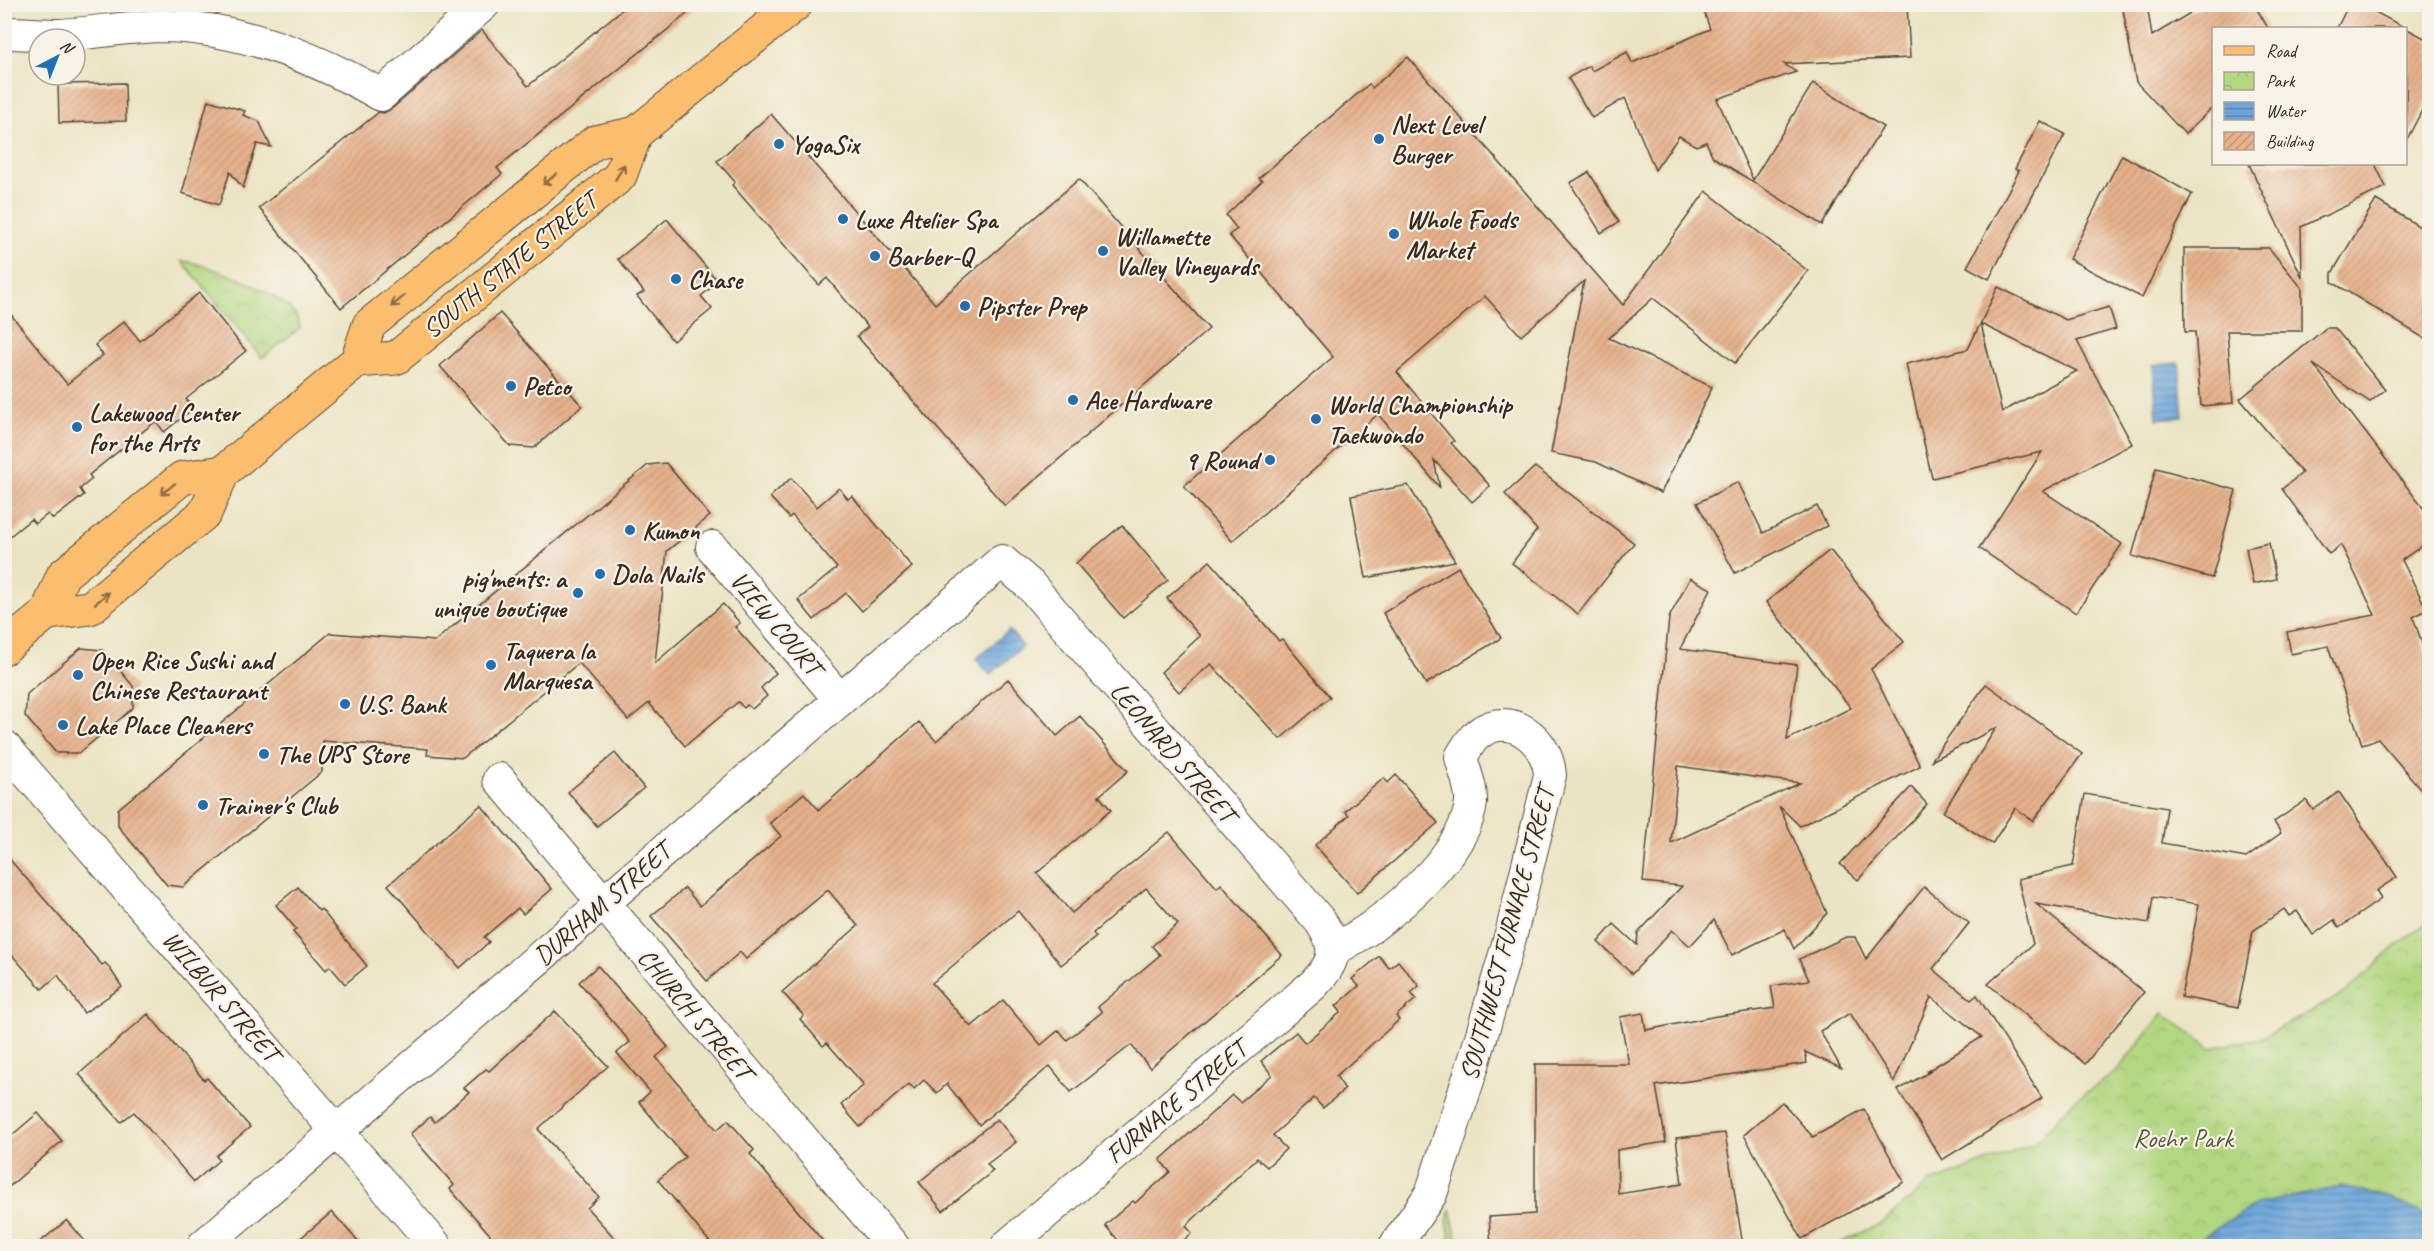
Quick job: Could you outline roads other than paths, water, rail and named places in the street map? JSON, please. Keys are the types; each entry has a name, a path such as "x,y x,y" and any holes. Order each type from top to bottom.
{"main road":[{"name":"SOUTH STATE STREET","path":"636,133 620,176 396,358 357,361 369,325 595,142 636,133 796,4"},
{"path":"4,648 47,613 63,575 182,478 222,472 357,361"}],"street":[{"path":"4,33 58,35 165,26 233,33 276,45 354,79 381,95 484,4"},
{"name":"VIEW COURT","path":"712,547 840,700"},
{"name":"DURHAM STREET","path":"203,1246 1002,561"},
{"name":"LEONARD STREET","path":"1002,561 1030,585 1320,921 1330,936 1334,950"},
{"name":"SOUTHWEST FURNACE STREET","path":"1334,950 1369,929 1401,901 1426,878 1457,841 1463,831 1471,800 1461,757 1476,735 1487,728 1500,725 1516,726 1537,741 1549,762 1550,775 1511,934 1473,1065 1431,1194 1395,1246"},
{"name":"WILBUR STREET","path":"4,746 436,1246"},
{"name":"CHURCH STREET","path":"499,780 893,1246"},
{"name":"FURNACE STREET","path":"1007,1246 1313,985 1329,969 1334,950"}],"water":[{"path":"2179,363 2183,417 2157,419 2153,365"},
{"path":"1009,630 1023,646 990,675 976,659"},
{"path":"2341,1187 2391,1198 2425,1215 2429,1213 2429,1246 2199,1246 2205,1235 2257,1204"}],"place":[{"name":"Next Level Burger","path":"1379,139"},
{"name":"YogaSix","path":"779,144"},
{"name":"Luxe Atelier Spa","path":"843,219"},
{"name":"Whole Foods Market","path":"1394,234"},
{"name":"Willamette Valley Vineyards","path":"1103,251"},
{"name":"Barber-Q","path":"875,256"},
{"name":"Chase","path":"676,279"},
{"name":"Pipster Prep","path":"965,306"},
{"name":"Petco","path":"511,386"},
{"name":"Ace Hardware","path":"1073,400"},
{"name":"World Championship Taekwondo","path":"1316,419"},
{"name":"Lakewood Center for the Arts","path":"77,427"},
{"name":"9 Round","path":"1270,460"},
{"name":"Kumon","path":"630,530"},
{"name":"Dola Nails","path":"600,574"},
{"name":"pig'ments: a unique boutique","path":"578,593"},
{"name":"Taquera la Marquesa","path":"491,665"},
{"name":"Open Rice Sushi and Chinese Restaurant","path":"78,675"},
{"name":"U.S. Bank","path":"345,704"},
{"name":"Lake Place Cleaners","path":"63,725"},
{"name":"The UPS Store","path":"264,754"},
{"name":"Trainer's Club","path":"203,805"}],"park label":[{"name":"Roehr Park","path":"2183,1138"}]}
